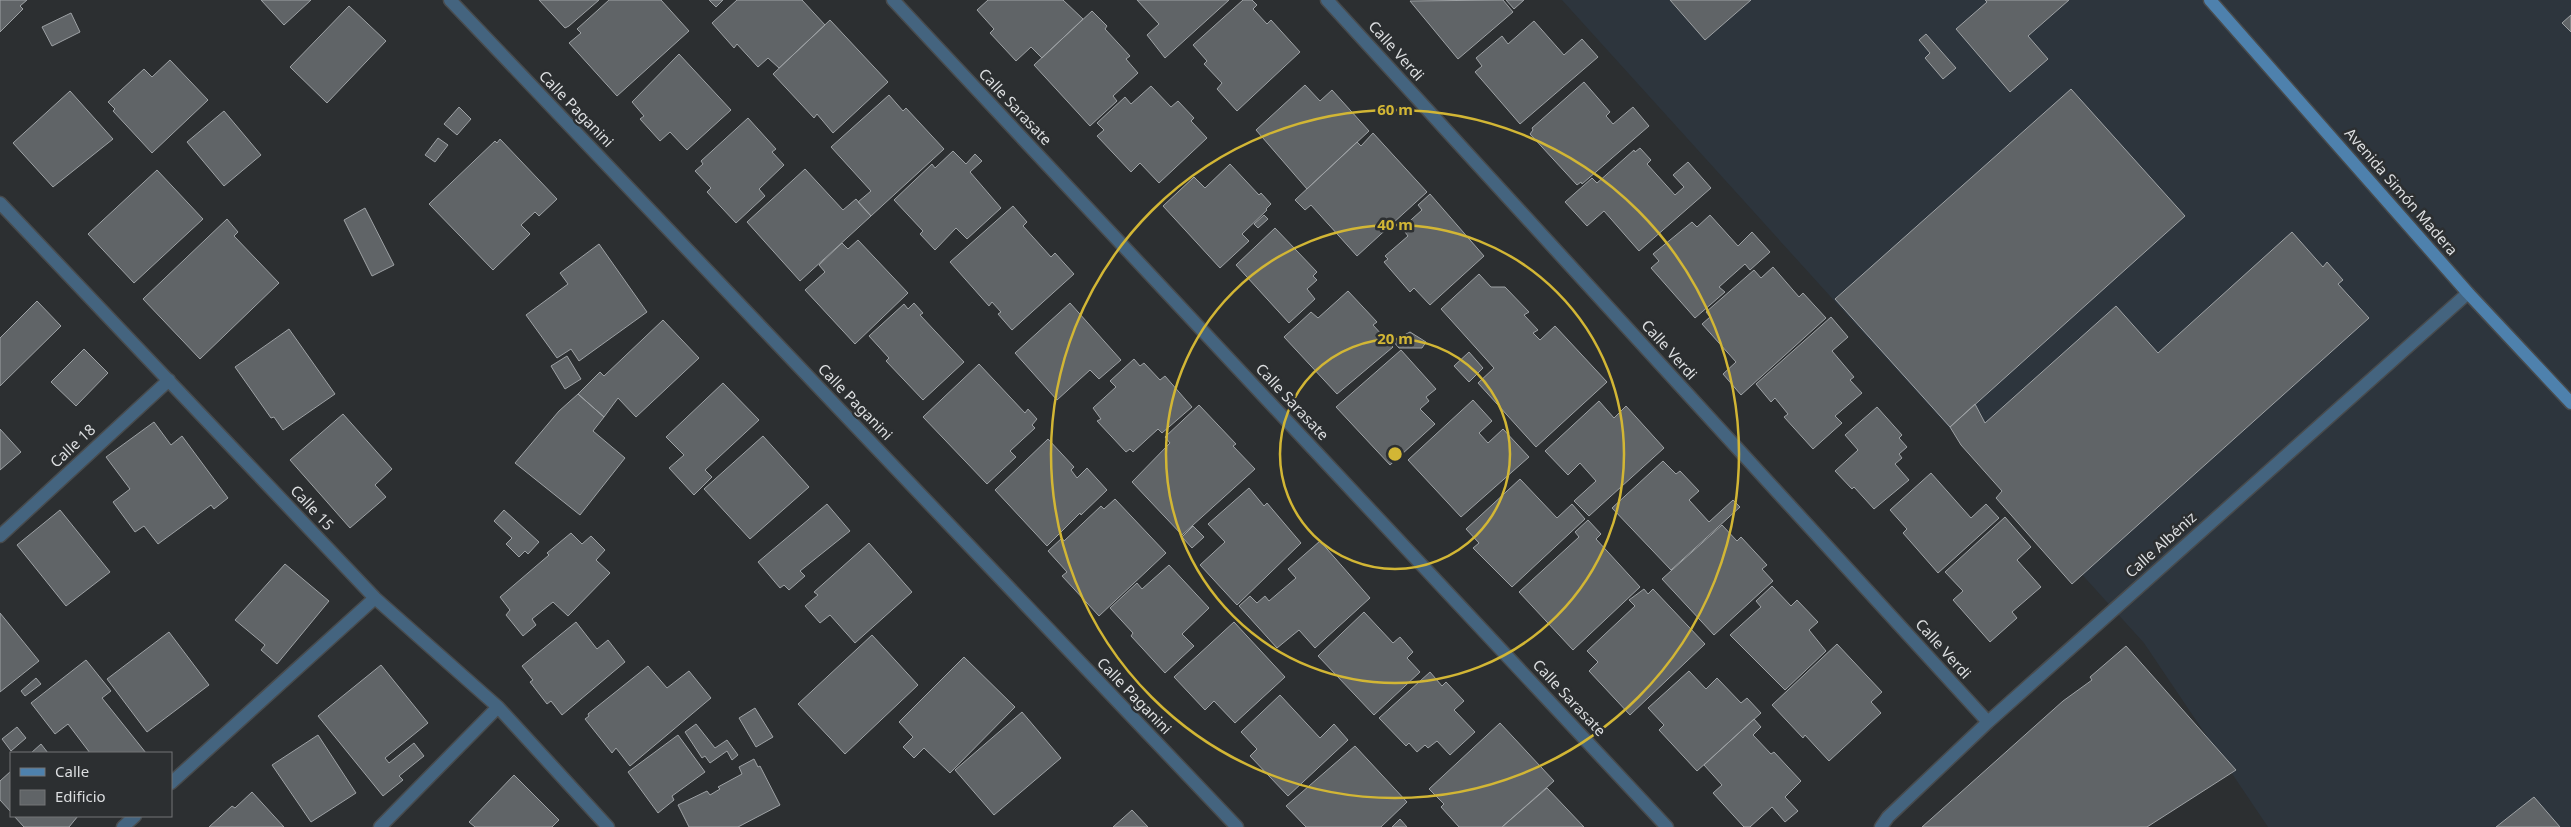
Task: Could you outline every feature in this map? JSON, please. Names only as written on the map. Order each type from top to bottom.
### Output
[{"type":"street","name":"Calle Paganini","points":[[450,0],[1237,827]]},
{"type":"street","name":"Calle Sarasate","points":[[893,0],[1667,827]]},
{"type":"street","name":"Calle Verdi","points":[[1327,0],[1988,722]]},
{"type":"street","name":"Avenida Simón Madera","points":[[2210,0],[2468,293],[2571,403]]},
{"type":"street","name":"Calle 15","points":[[0,203],[375,598],[498,707],[608,827]]},
{"type":"street","name":"Calle Albéniz","points":[[1881,827],[1888,817],[1988,722],[2468,293]]},
{"type":"street","name":"Calle 18","points":[[0,536],[169,380]]},
{"type":"street","points":[[172,782],[375,598]]},
{"type":"street","points":[[380,827],[498,707]]},
{"type":"street","points":[[123,827],[134,817]]},
{"type":"shaded area","points":[[1562,0],[2571,0],[2571,827],[2268,827],[2144,643]]},
{"type":"building","points":[[0,0],[27,0],[20,6],[23,9],[0,32]]},
{"type":"building","points":[[261,0],[311,0],[284,25]]},
{"type":"building","points":[[539,0],[599,0],[565,28]]},
{"type":"building","points":[[609,0],[661,0],[689,31],[617,96],[569,43],[581,33],[577,29]]},
{"type":"building","points":[[709,0],[723,0],[716,7]]},
{"type":"building","points":[[737,0],[802,0],[825,25],[779,68],[768,58],[758,67],[737,44],[734,48],[712,23]]},
{"type":"building","points":[[988,0],[1063,0],[1083,19],[1042,58],[1031,47],[1016,61],[990,33],[994,29],[977,10]]},
{"type":"building","points":[[1137,0],[1229,0],[1165,58],[1147,35],[1159,24]]},
{"type":"building","points":[[1243,0],[1252,0],[1257,5],[1253,9],[1267,24],[1271,20],[1300,52],[1237,111],[1217,89],[1222,83],[1204,64],[1207,61],[1193,45]]},
{"type":"building","points":[[1503,0],[1513,12],[1458,59],[1410,1]]},
{"type":"building","points":[[1506,0],[1524,0],[1514,9]]},
{"type":"building","points":[[1670,0],[1751,0],[1705,40]]},
{"type":"building","points":[[1985,0],[2069,0],[2028,36],[2048,59],[2010,92],[1956,29],[1987,2]]},
{"type":"building","points":[[349,6],[386,41],[327,103],[290,67]]},
{"type":"building","points":[[1092,11],[1107,26],[1105,29],[1130,56],[1126,59],[1138,73],[1113,96],[1117,101],[1090,126],[1034,65]]},
{"type":"building","points":[[71,13],[80,32],[52,46],[42,27]]},
{"type":"building","points":[[2571,15],[2571,32],[2562,23]]},
{"type":"building","points":[[830,20],[888,82],[833,133],[817,114],[814,118],[773,74]]},
{"type":"building","points":[[1534,21],[1564,55],[1582,39],[1598,57],[1520,124],[1475,72],[1482,66],[1476,58],[1502,36],[1508,44]]},
{"type":"building","points":[[1926,34],[1956,68],[1943,79],[1925,58],[1930,53],[1919,40]]},
{"type":"building","points":[[679,54],[731,110],[687,150],[670,132],[660,141],[640,119],[644,116],[632,102]]},
{"type":"building","points":[[170,60],[208,100],[152,153],[113,111],[115,109],[108,102],[144,69],[152,77]]},
{"type":"building","points":[[1584,82],[1610,112],[1606,116],[1613,124],[1633,107],[1649,126],[1582,184],[1581,182],[1577,185],[1530,134],[1533,130],[1532,128]]},
{"type":"building","points":[[1305,85],[1320,101],[1332,90],[1369,131],[1307,189],[1256,130]]},
{"type":"building","points":[[1151,86],[1171,107],[1178,101],[1194,118],[1191,121],[1207,138],[1159,183],[1140,163],[1131,172],[1097,136],[1104,130],[1097,123],[1125,97],[1131,104]]},
{"type":"building","points":[[2071,89],[2185,216],[1950,427],[1835,299]]},
{"type":"building","points":[[70,91],[113,139],[53,187],[13,143]]},
{"type":"building","points":[[889,95],[903,111],[906,108],[944,149],[871,216],[858,202],[871,191],[831,147]]},
{"type":"building","points":[[459,107],[471,119],[457,135],[444,124]]},
{"type":"building","points":[[224,111],[261,155],[224,186],[187,142]]},
{"type":"building","points":[[748,118],[776,149],[772,152],[784,165],[759,189],[765,196],[736,223],[707,192],[711,188],[695,171],[703,164],[701,161]]},
{"type":"building","points":[[1373,133],[1427,192],[1357,256],[1311,205],[1305,210],[1295,200],[1357,142],[1361,146]]},
{"type":"building","points":[[438,138],[448,145],[435,162],[425,155]]},
{"type":"building","points":[[500,139],[557,199],[539,216],[535,212],[521,225],[530,234],[493,270],[429,204],[495,141],[497,143]]},
{"type":"building","points":[[1640,148],[1651,160],[1647,164],[1675,195],[1684,187],[1673,175],[1688,162],[1711,188],[1639,251],[1604,211],[1587,226],[1565,202],[1592,178],[1597,183],[1634,150],[1635,152]]},
{"type":"building","points":[[953,151],[966,164],[975,154],[982,161],[970,172],[1001,208],[967,239],[956,228],[935,250],[920,234],[923,231],[894,200],[932,164],[935,168]]},
{"type":"building","points":[[1230,164],[1259,195],[1261,193],[1271,204],[1242,234],[1249,241],[1220,268],[1163,206],[1194,177],[1205,188]]},
{"type":"building","points":[[805,169],[843,210],[856,199],[871,216],[800,281],[747,222]]},
{"type":"building","points":[[157,170],[203,219],[134,283],[88,234]]},
{"type":"building","points":[[1430,194],[1484,256],[1430,305],[1414,288],[1410,292],[1384,262],[1388,259],[1385,256],[1408,236],[1402,228],[1422,210],[1418,205]]},
{"type":"building","points":[[1013,206],[1027,222],[1023,226],[1051,257],[1055,253],[1074,274],[1012,330],[998,314],[1001,312],[992,302],[989,306],[950,262]]},
{"type":"building","points":[[365,208],[394,265],[372,276],[344,220]]},
{"type":"building","points":[[1264,215],[1268,219],[1258,228],[1254,224]]},
{"type":"building","points":[[1710,215],[1738,246],[1752,232],[1770,252],[1750,270],[1745,264],[1719,287],[1725,292],[1695,318],[1651,268],[1659,261],[1653,254],[1692,222],[1697,227]]},
{"type":"building","points":[[227,219],[238,232],[234,236],[279,283],[200,359],[143,299]]},
{"type":"building","points":[[1275,228],[1317,272],[1313,276],[1317,280],[1307,289],[1315,299],[1289,323],[1236,265]]},
{"type":"building","points":[[2292,232],[2323,267],[2327,262],[2343,280],[2338,284],[2369,318],[2072,584],[1996,498],[2002,491],[1961,445],[1950,427],[1975,404],[1985,423],[2116,306],[2158,353]]},
{"type":"building","points":[[858,240],[908,293],[855,344],[805,290],[825,272],[819,265],[842,243],[848,249]]},
{"type":"building","points":[[599,244],[647,312],[579,361],[571,349],[557,358],[526,315],[568,284],[560,273]]},
{"type":"building","points":[[1773,267],[1799,297],[1803,293],[1826,318],[1741,395],[1723,374],[1736,362],[1702,324],[1710,317],[1706,312],[1754,270],[1761,278]]},
{"type":"building","points":[[1479,274],[1491,287],[1505,287],[1529,312],[1524,315],[1538,330],[1533,333],[1540,340],[1555,326],[1607,382],[1536,447],[1478,383],[1494,368],[1441,309]]},
{"type":"building","points":[[1348,291],[1377,322],[1373,325],[1393,347],[1337,394],[1284,337],[1311,312],[1318,318]]},
{"type":"building","points":[[37,301],[61,326],[0,386],[0,338]]},
{"type":"building","points":[[914,303],[923,313],[920,315],[964,362],[923,400],[886,361],[889,358],[869,336],[904,304],[908,309]]},
{"type":"building","points":[[1070,303],[1121,360],[1099,379],[1090,370],[1057,400],[1015,353]]},
{"type":"building","points":[[1831,317],[1848,337],[1832,351],[1854,377],[1850,380],[1862,393],[1835,416],[1842,423],[1813,449],[1784,417],[1788,414],[1775,398],[1771,402],[1756,384]]},
{"type":"building","points":[[663,320],[699,358],[636,417],[618,398],[604,417],[578,394],[600,372],[604,376]]},
{"type":"building","points":[[289,329],[335,394],[283,430],[274,417],[271,418],[235,367]]},
{"type":"building","points":[[1410,332],[1426,342],[1422,348],[1399,348],[1393,341]]},
{"type":"building","points":[[84,349],[108,373],[76,406],[51,382]]},
{"type":"building","points":[[1401,350],[1436,389],[1426,397],[1429,401],[1420,409],[1435,424],[1390,465],[1336,407]]},
{"type":"building","points":[[1469,352],[1483,368],[1469,382],[1454,366]]},
{"type":"building","points":[[567,356],[581,379],[565,389],[551,366]]},
{"type":"building","points":[[1134,359],[1140,366],[1144,363],[1160,380],[1165,376],[1192,407],[1162,433],[1158,429],[1133,452],[1130,449],[1126,452],[1097,421],[1101,419],[1093,408],[1116,387],[1110,381]]},
{"type":"building","points":[[979,364],[1025,413],[1028,409],[1037,419],[1032,425],[1035,428],[1010,451],[1016,457],[987,484],[923,417]]},
{"type":"building","points":[[723,383],[759,420],[705,470],[712,477],[694,495],[669,468],[684,455],[666,437]]},
{"type":"building","points":[[578,394],[604,417],[593,431],[625,458],[580,515],[515,463],[559,411]]},
{"type":"building","points":[[1473,400],[1492,421],[1479,433],[1488,443],[1503,429],[1529,457],[1461,517],[1408,460]]},
{"type":"building","points":[[1599,401],[1614,418],[1626,406],[1664,448],[1589,516],[1574,501],[1596,481],[1580,463],[1568,475],[1545,451]]},
{"type":"building","points":[[1199,405],[1236,444],[1233,446],[1255,469],[1182,535],[1132,482],[1170,443],[1165,437]]},
{"type":"building","points":[[1877,407],[1902,435],[1899,438],[1907,447],[1899,454],[1902,458],[1895,464],[1909,480],[1874,509],[1854,487],[1852,489],[1835,471],[1858,450],[1845,435]]},
{"type":"building","points":[[343,414],[392,469],[375,485],[386,497],[350,528],[290,460]]},
{"type":"building","points":[[154,422],[171,445],[182,436],[228,498],[214,509],[211,505],[158,544],[144,526],[135,532],[113,502],[130,489],[106,457]]},
{"type":"building","points":[[0,429],[21,452],[0,470]]},
{"type":"building","points":[[763,436],[809,487],[750,539],[704,489]]},
{"type":"building","points":[[1048,439],[1074,467],[1071,470],[1077,478],[1087,468],[1107,490],[1081,515],[1080,513],[1047,546],[995,490]]},
{"type":"building","points":[[1663,461],[1676,474],[1680,471],[1699,491],[1689,500],[1709,522],[1733,500],[1740,507],[1671,570],[1612,508]]},
{"type":"building","points":[[1931,473],[1971,518],[1986,504],[1999,518],[1938,573],[1903,533],[1907,529],[1890,510]]},
{"type":"building","points":[[1520,479],[1557,518],[1572,504],[1585,519],[1512,587],[1473,548],[1479,543],[1466,529]]},
{"type":"building","points":[[1249,488],[1264,506],[1267,503],[1301,543],[1237,605],[1200,565],[1225,542],[1208,524]]},
{"type":"building","points":[[1115,499],[1166,553],[1099,616],[1062,576],[1067,572],[1048,551],[1062,538],[1064,541],[1101,506],[1104,509]]},
{"type":"building","points":[[827,504],[850,531],[800,571],[805,576],[789,590],[784,585],[780,588],[758,562]]},
{"type":"building","points":[[60,510],[110,572],[66,606],[17,545]]},
{"type":"building","points":[[504,510],[539,542],[528,554],[525,551],[519,557],[506,544],[512,538],[494,521]]},
{"type":"building","points":[[2005,517],[2031,547],[2017,560],[2041,587],[2012,612],[2017,618],[1990,642],[1953,600],[1963,591],[1945,572]]},
{"type":"building","points":[[1588,520],[1601,534],[1596,539],[1640,587],[1573,650],[1519,592],[1579,537],[1575,532]]},
{"type":"building","points":[[1722,525],[1737,541],[1741,537],[1767,565],[1762,569],[1773,581],[1714,635],[1662,579]]},
{"type":"building","points":[[1193,526],[1204,537],[1192,548],[1182,537]]},
{"type":"building","points":[[571,533],[582,544],[591,536],[605,550],[596,560],[610,573],[568,616],[553,602],[532,619],[536,625],[523,636],[506,615],[510,610],[500,597],[549,555],[547,553]]},
{"type":"building","points":[[1320,541],[1370,598],[1315,648],[1299,630],[1277,648],[1239,606],[1250,596],[1257,603],[1265,596],[1269,601],[1296,578],[1288,569]]},
{"type":"building","points":[[869,543],[912,592],[855,643],[830,615],[820,623],[805,606],[818,595],[814,592]]},
{"type":"building","points":[[285,564],[329,601],[277,664],[261,650],[265,645],[235,620]]},
{"type":"building","points":[[1169,565],[1209,608],[1182,634],[1194,646],[1165,673],[1131,636],[1133,633],[1110,608],[1137,583],[1142,589]]},
{"type":"building","points":[[1772,586],[1791,606],[1797,600],[1818,622],[1809,630],[1826,651],[1785,690],[1730,635],[1761,607],[1756,601]]},
{"type":"building","points":[[1644,589],[1648,594],[1653,589],[1705,644],[1630,715],[1589,671],[1598,662],[1587,651],[1635,606],[1629,600]]},
{"type":"building","points":[[1364,612],[1393,643],[1400,637],[1413,652],[1407,658],[1420,672],[1374,715],[1318,656]]},
{"type":"building","points":[[0,613],[39,661],[0,692]]},
{"type":"building","points":[[576,622],[597,649],[608,640],[625,662],[562,715],[551,701],[547,704],[530,682],[533,680],[522,666]]},
{"type":"building","points":[[1234,622],[1285,677],[1235,723],[1214,701],[1205,710],[1174,677]]},
{"type":"building","points":[[169,632],[209,685],[147,732],[107,679]]},
{"type":"building","points":[[872,635],[918,685],[845,754],[798,704]]},
{"type":"building","points":[[1837,644],[1882,692],[1871,702],[1881,713],[1829,761],[1805,735],[1803,738],[1772,705]]},
{"type":"building","points":[[2126,646],[2236,770],[2147,827],[1922,827],[2063,701],[2092,680],[2090,677]]},
{"type":"building","points":[[964,657],[1015,707],[950,773],[924,748],[914,758],[903,747],[913,737],[899,722]]},
{"type":"building","points":[[86,660],[111,691],[102,698],[145,752],[89,752],[68,724],[55,734],[31,703]]},
{"type":"building","points":[[381,665],[428,723],[385,758],[389,763],[414,743],[424,756],[399,776],[403,780],[383,796],[318,716]]},
{"type":"building","points":[[648,666],[667,688],[689,671],[711,698],[630,766],[616,748],[612,753],[585,719],[589,716],[588,714]]},
{"type":"building","points":[[1689,671],[1706,689],[1717,678],[1741,703],[1747,698],[1761,713],[1697,771],[1659,730],[1664,725],[1648,708]]},
{"type":"building","points":[[1430,672],[1442,686],[1446,682],[1464,701],[1454,710],[1475,732],[1450,755],[1437,741],[1428,748],[1425,745],[1417,752],[1409,743],[1406,746],[1379,718]]},
{"type":"building","points":[[36,678],[41,684],[25,696],[21,691]]},
{"type":"building","points":[[1280,695],[1320,738],[1334,724],[1348,740],[1288,796],[1250,756],[1257,749],[1241,732]]},
{"type":"building","points":[[755,708],[773,737],[756,747],[739,718]]},
{"type":"building","points":[[1022,712],[1061,758],[994,815],[955,770]]},
{"type":"building","points":[[1754,719],[1761,727],[1753,735],[1771,754],[1774,752],[1801,781],[1785,797],[1798,811],[1785,822],[1772,807],[1750,827],[1744,827],[1713,793],[1722,785],[1704,765]]},
{"type":"building","points":[[1500,723],[1554,781],[1502,827],[1459,827],[1441,807],[1444,804],[1429,789]]},
{"type":"building","points":[[696,724],[715,748],[727,740],[738,755],[732,760],[727,751],[710,763],[705,756],[702,758],[685,732]]},
{"type":"building","points":[[17,727],[26,738],[11,751],[2,739]]},
{"type":"building","points":[[318,735],[356,793],[311,822],[272,765]]},
{"type":"building","points":[[678,735],[705,772],[672,796],[674,800],[658,813],[628,772]]},
{"type":"building","points":[[41,744],[47,752],[32,752]]},
{"type":"building","points":[[1355,746],[1407,802],[1381,827],[1306,827],[1286,806]]},
{"type":"building","points":[[754,759],[758,767],[760,766],[780,805],[738,827],[689,827],[678,805],[707,791],[710,795],[720,789],[718,787],[742,774],[739,767]]},
{"type":"building","points":[[10,772],[10,811],[0,800],[0,781]]},
{"type":"building","points":[[514,775],[559,820],[552,827],[475,827],[469,822]]},
{"type":"building","points":[[1547,788],[1584,827],[1502,827]]},
{"type":"building","points":[[252,792],[284,827],[209,827],[232,806],[235,808]]},
{"type":"building","points":[[2534,797],[2560,827],[2496,827]]},
{"type":"building","points":[[1132,810],[1148,827],[1113,827]]},
{"type":"building","points":[[15,817],[77,817],[69,827],[24,827]]},
{"type":"building","points":[[1400,819],[1407,827],[1392,827]]}]
